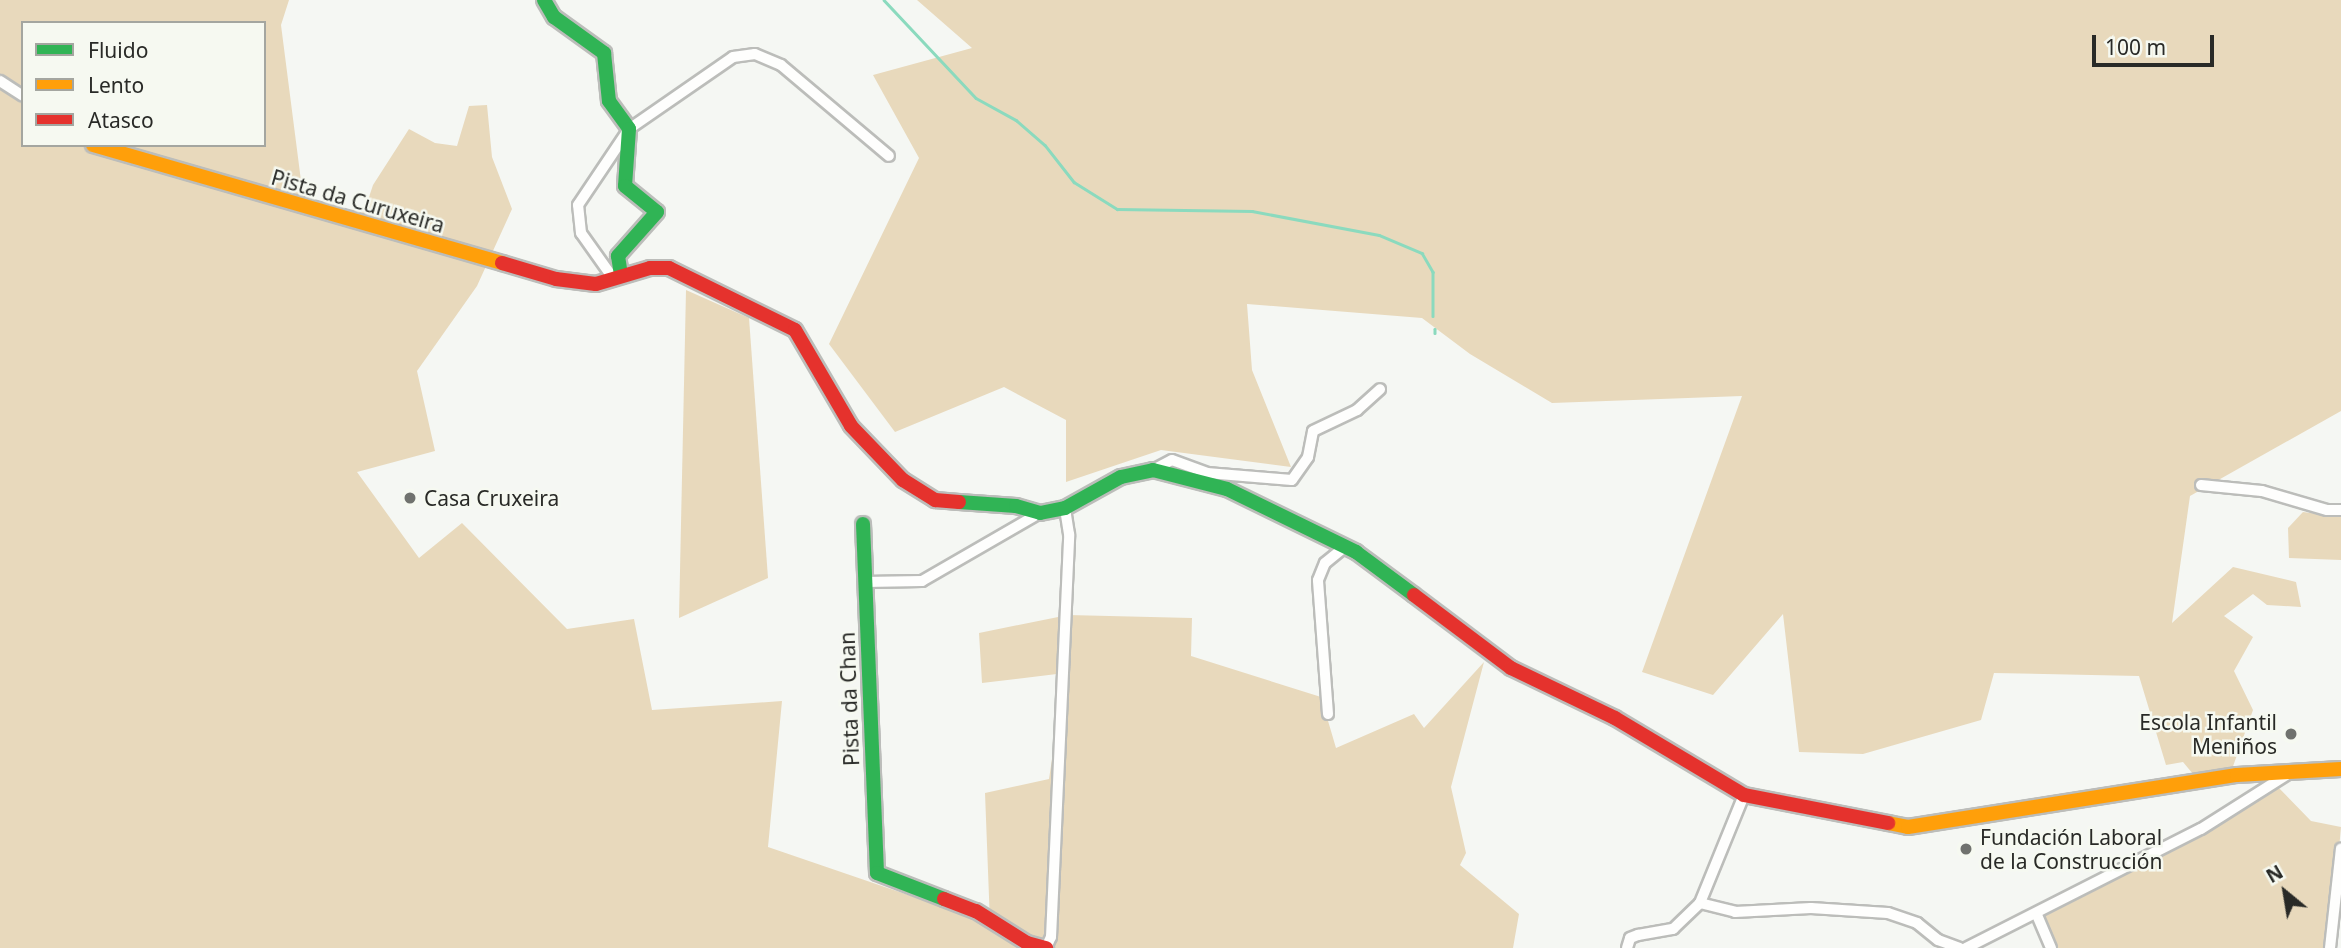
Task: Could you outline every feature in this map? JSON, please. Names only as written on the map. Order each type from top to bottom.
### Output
[{"type":"street","points":[[544,0],[554,17],[604,53],[609,101],[629,129],[625,186],[657,215],[618,256],[617,277]]},
{"type":"street","points":[[617,277],[582,233],[576,209],[629,129],[733,57],[748,53],[781,65],[890,156]]},
{"type":"street","points":[[0,81],[21,95]]},
{"type":"street","name":"Pista da Curuxeira","points":[[100,147],[556,279],[596,284],[617,277],[669,268],[795,330],[851,426],[877,457],[918,491],[935,500],[1016,506],[1040,513]]},
{"type":"street","points":[[865,582],[922,581],[1040,513],[1065,508],[1121,477],[1153,471],[1172,460],[1207,473],[1292,480],[1308,457],[1313,431],[1357,410],[1380,389]]},
{"type":"street","points":[[1153,471],[1227,489],[1345,547],[1511,668],[1615,718],[1744,794],[1908,827],[2295,770],[2341,769]]},
{"type":"street","points":[[2201,485],[2262,491],[2327,510],[2341,510]]},
{"type":"street","points":[[1046,948],[1051,937],[1068,548],[1065,508]]},
{"type":"street","name":"Pista da Chan","points":[[863,524],[877,873],[976,911],[1027,943],[1046,948]]},
{"type":"street","points":[[1328,714],[1320,651],[1318,580],[1325,563],[1345,547]]},
{"type":"street","points":[[1966,948],[2037,915],[2201,829],[2295,770]]},
{"type":"street","points":[[1627,948],[1630,938],[1673,929],[1700,903],[1744,794]]},
{"type":"street","points":[[2330,948],[2341,849]]},
{"type":"street","points":[[1700,903],[1735,912],[1811,908],[1888,913],[1917,923],[1938,940],[1960,948]]},
{"type":"street","points":[[2037,915],[2051,948]]},
{"type":"shaded area","points":[[0,0],[289,0],[281,25],[305,212],[365,209],[373,185],[409,129],[435,143],[457,146],[469,106],[487,105],[492,157],[512,209],[477,286],[417,371],[435,451],[357,472],[419,558],[462,523],[567,629],[634,619],[652,710],[782,701],[768,847],[990,923],[985,793],[1049,779],[1065,673],[982,683],[979,633],[1068,615],[1192,618],[1191,656],[1321,697],[1336,748],[1414,714],[1424,728],[1484,662],[1451,787],[1466,853],[1460,865],[1519,914],[1513,948],[0,948]]},
{"type":"shaded area","points":[[917,0],[2341,0],[2341,411],[2190,496],[2172,623],[2233,567],[2296,582],[2301,607],[2267,605],[2253,594],[2224,616],[2253,637],[2234,671],[2253,710],[2231,772],[2193,774],[2183,762],[2166,765],[2139,676],[1994,673],[1981,720],[1863,754],[1799,752],[1783,614],[1713,695],[1642,672],[1742,396],[1552,403],[1470,354],[1422,318],[1247,304],[1252,370],[1291,467],[1161,450],[1066,482],[1066,420],[1004,387],[895,432],[829,344],[919,158],[873,75],[972,48]]},
{"type":"shaded area","points":[[686,290],[749,318],[768,578],[679,618]]},
{"type":"shaded area","points":[[2303,512],[2341,517],[2341,560],[2289,558],[2288,528]]},
{"type":"shaded area","points":[[2275,784],[2311,821],[2341,827],[2330,948],[2051,948],[2037,915]]},
{"type":"waterway","points":[[884,0],[976,98],[1016,120],[1045,145],[1074,182],[1117,209],[1252,211],[1379,235],[1422,253],[1433,272],[1433,316]]},
{"type":"traffic: fast","points":[[544,0],[554,17],[604,53],[609,101],[629,129],[625,186],[657,212],[618,256],[621,276]]},
{"type":"traffic: fast","points":[[959,502],[1016,506],[1040,513],[1065,508],[1121,477],[1153,470],[1227,489],[1356,552],[1414,595]]},
{"type":"traffic: fast","points":[[863,524],[877,873],[944,899]]},
{"type":"traffic: slow","points":[[100,147],[502,263]]},
{"type":"traffic: slow","points":[[1888,823],[1908,827],[2237,775],[2341,769]]},
{"type":"traffic: jam","points":[[502,263],[556,279],[596,284],[650,268],[669,268],[795,330],[851,426],[903,480],[935,500],[959,502]]},
{"type":"traffic: jam","points":[[1414,595],[1511,668],[1615,718],[1744,795],[1888,823]]},
{"type":"traffic: jam","points":[[944,899],[976,911],[1027,943],[1046,948]]},
{"type":"place","name":"Casa Cruxeira","points":[[410,498]]},
{"type":"place","name":"Escola Infantil Meniños","points":[[2291,734]]},
{"type":"place","name":"Fundación Laboral de la Construcción","points":[[1966,849]]}]
